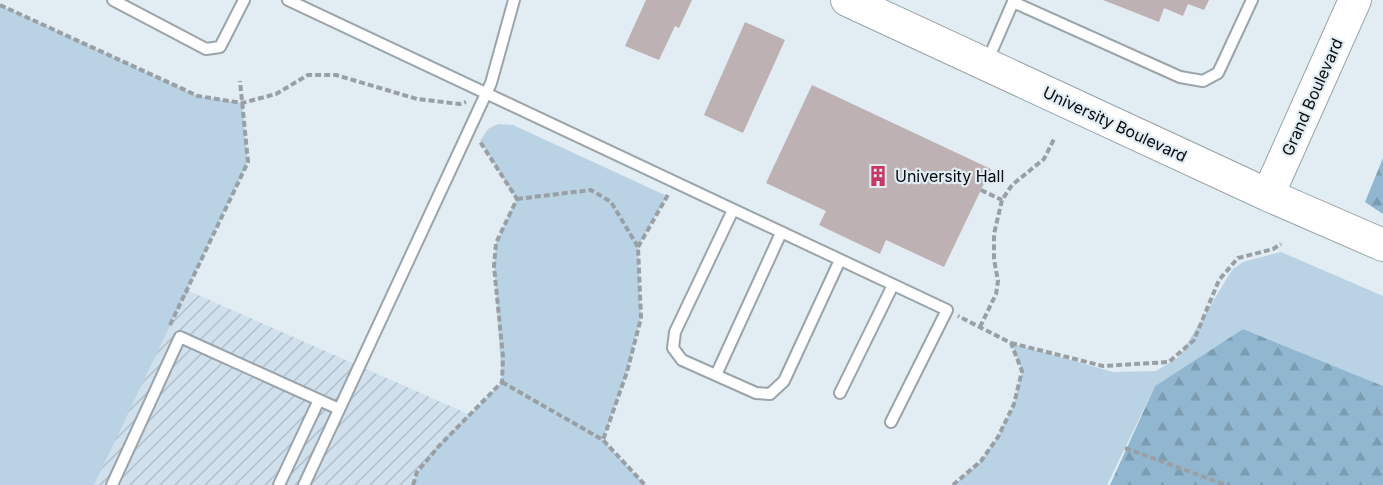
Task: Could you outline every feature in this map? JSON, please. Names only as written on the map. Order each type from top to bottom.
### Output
[{"type":"street","name":"University Boulevard","points":[[847,0],[1268,195],[1383,245]]},
{"type":"street","name":"Grand Boulevard","points":[[1268,195],[1355,0]]},
{"type":"lane","points":[[113,0],[206,49],[220,47],[243,0]]},
{"type":"lane","points":[[288,0],[947,310],[891,422]]},
{"type":"lane","points":[[304,485],[491,83],[514,0]]},
{"type":"lane","points":[[986,64],[1013,1],[1180,77],[1203,81],[1218,73],[1252,0]]},
{"type":"lane","points":[[733,210],[675,332],[673,348],[682,360],[756,393],[770,394],[784,381],[840,260]]},
{"type":"lane","points":[[716,375],[781,232]]},
{"type":"lane","points":[[840,393],[893,285]]},
{"type":"lane","points":[[112,485],[180,337],[339,409]]},
{"type":"lane","points":[[279,485],[319,400]]},
{"type":"path","points":[[0,5],[198,96],[242,103],[276,94],[308,75],[336,75],[417,99],[460,104],[486,93]]},
{"type":"path","points":[[166,334],[248,162],[240,81]]},
{"type":"path","points":[[471,126],[517,198]]},
{"type":"path","points":[[980,327],[996,294],[998,281],[994,259],[994,234],[1002,201],[1012,185],[1044,159],[1055,137]]},
{"type":"path","points":[[638,247],[675,182]]},
{"type":"path","points":[[517,198],[591,190],[611,202],[638,247],[641,318],[627,372],[603,440]]},
{"type":"path","points":[[981,190],[1002,201]]},
{"type":"path","points":[[413,485],[417,472],[439,446],[502,382],[503,357],[494,266],[496,243],[517,198]]},
{"type":"path","points":[[947,310],[1011,343],[1102,366],[1169,362],[1194,340],[1219,280],[1238,258],[1273,249],[1281,244]]},
{"type":"path","points":[[953,485],[981,461],[998,437],[1014,404],[1022,371],[1011,343]]},
{"type":"path","points":[[502,382],[603,440],[645,485]]},
{"type":"path","points":[[1125,448],[1227,485]]},
{"type":"shaded area","points":[[0,5],[198,96],[242,103],[248,162],[94,485],[0,485]]},
{"type":"shaded area","points":[[498,124],[513,125],[667,196],[638,247],[641,318],[627,372],[603,440],[645,485],[413,485],[417,472],[439,446],[502,382],[494,266],[496,243],[516,199],[480,141],[488,129]]},
{"type":"shaded area","points":[[1281,252],[1383,296],[1383,386],[1243,329],[1155,386],[1107,485],[954,485],[981,461],[998,437],[1014,404],[1022,371],[1011,343],[1113,372],[1156,371],[1179,357],[1232,270],[1243,262]]},
{"type":"shaded area","points":[[166,281],[630,485],[0,485]]},
{"type":"green space","points":[[1383,158],[1383,214],[1365,202]]},
{"type":"green space","points":[[1243,329],[1383,386],[1383,485],[1110,485],[1155,386]]},
{"type":"building","points":[[646,0],[692,0],[679,28],[675,26],[659,60],[625,46]]},
{"type":"building","points":[[1103,0],[1209,0],[1204,10],[1188,4],[1183,16],[1164,8],[1159,22]]},
{"type":"building","points":[[745,22],[785,40],[743,133],[704,115]]},
{"type":"building","name":"University Hall","points":[[812,85],[991,169],[944,267],[886,240],[880,254],[819,225],[826,211],[766,183]]},
{"type":"place","name":"University Hall","points":[[878,176]]}]
